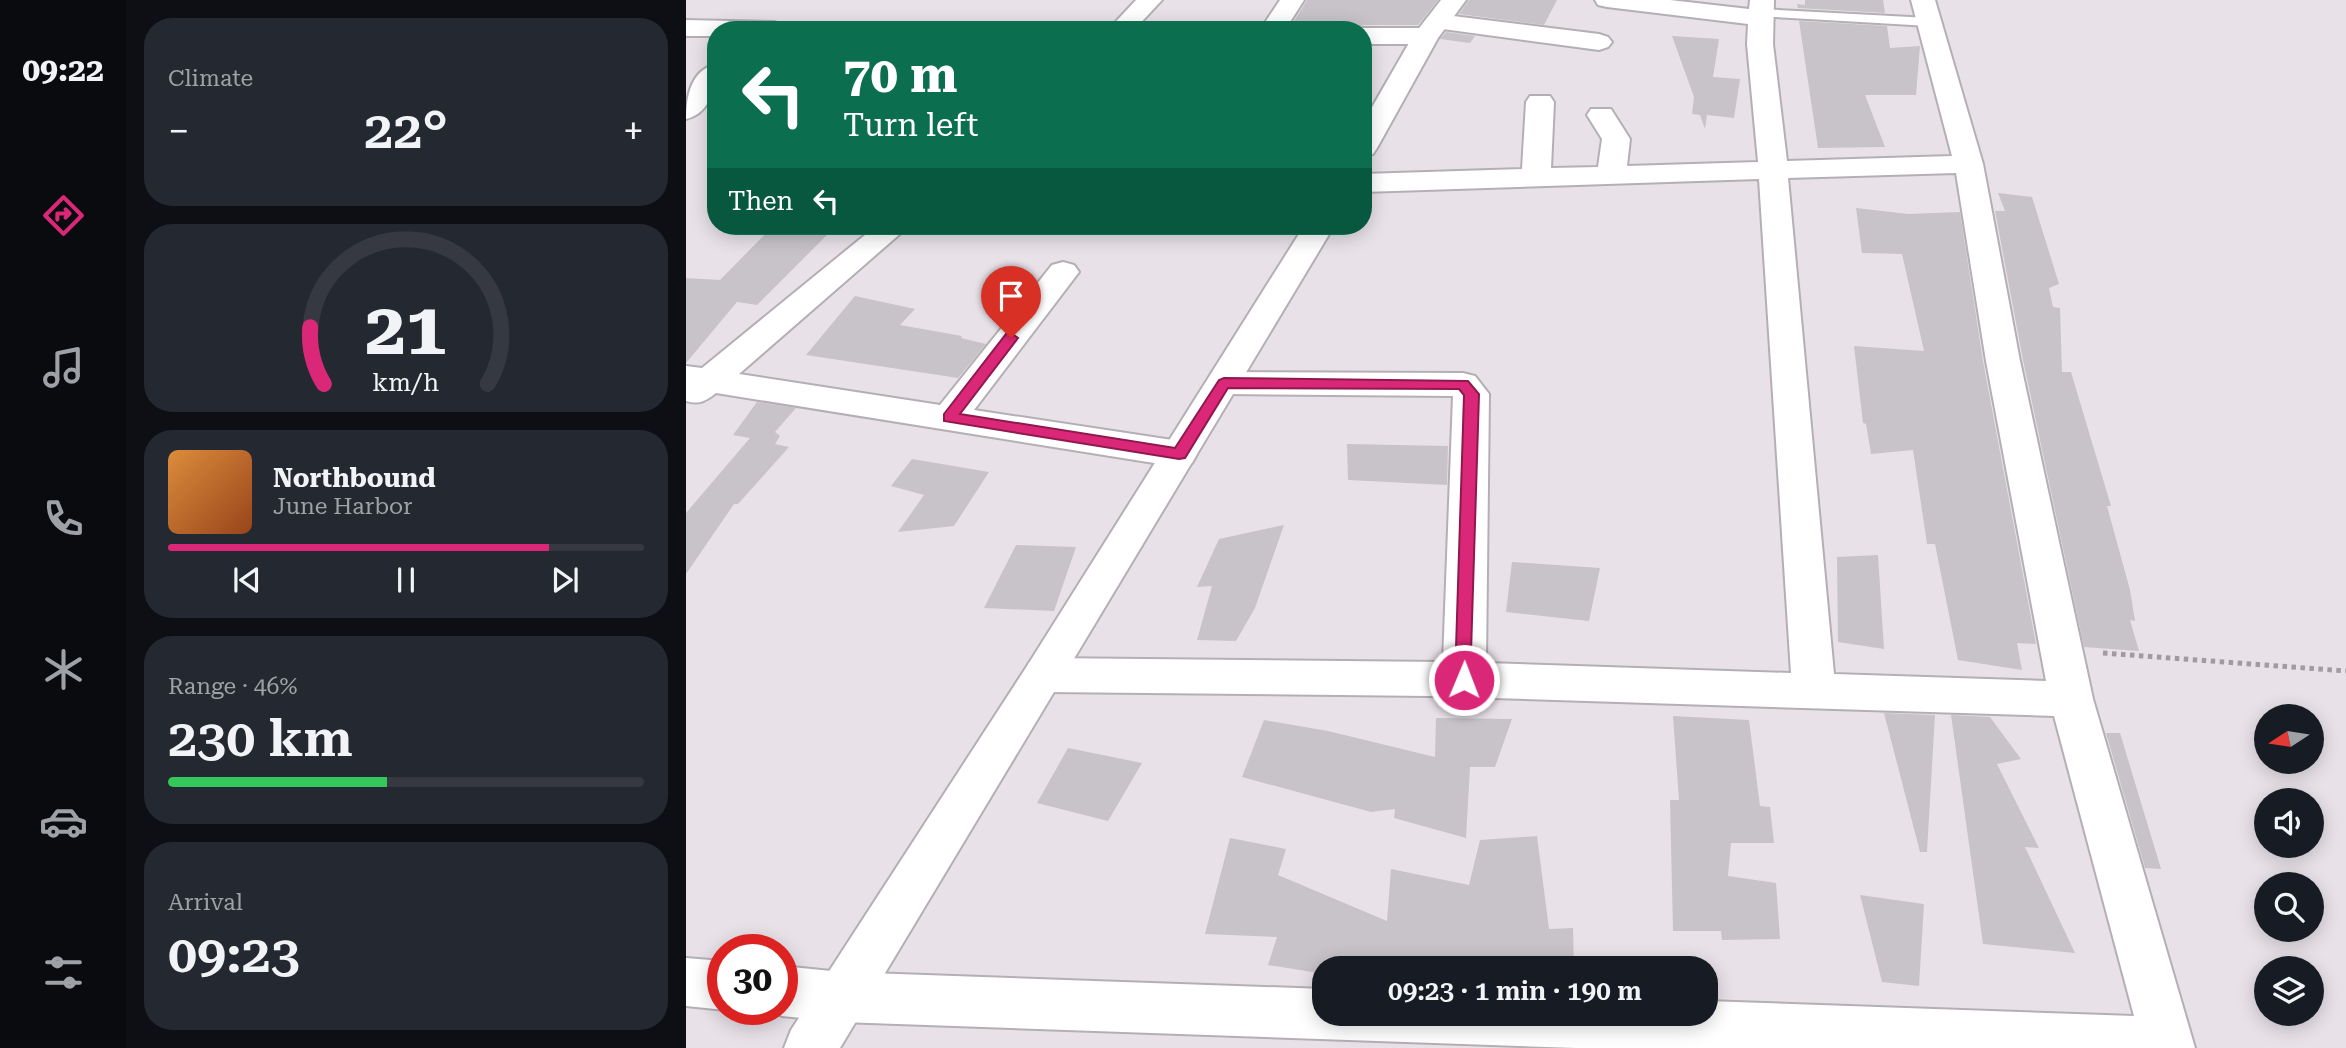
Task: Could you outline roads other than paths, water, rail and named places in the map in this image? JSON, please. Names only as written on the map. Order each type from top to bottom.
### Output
[{"type":"street","points":[[687,28],[712,0]]},
{"type":"street","points":[[1129,21],[1150,0]]},
{"type":"street","points":[[1278,21],[1292,0]]},
{"type":"street","points":[[1372,132],[1431,29],[1454,0]]},
{"type":"street","points":[[1607,0],[1761,10],[1763,85],[1773,169],[1814,690]]},
{"type":"street","points":[[798,993],[841,997],[1807,1039],[2169,1045],[2071,699],[2064,650],[2003,362],[1969,164],[1926,11]]},
{"type":"street","points":[[687,28],[707,29]]},
{"type":"street","points":[[1372,35],[1431,29],[1599,42]]},
{"type":"street","points":[[686,111],[707,84]]},
{"type":"street","points":[[1536,178],[1539,102]]},
{"type":"street","points":[[1601,115],[1616,139],[1611,175]]},
{"type":"street","points":[[1372,183],[1969,164]]},
{"type":"street","points":[[693,385],[883,235]]},
{"type":"street","points":[[810,1048],[1044,675],[1314,235]]},
{"type":"street","points":[[949,418],[1063,272]]},
{"type":"street","points":[[1224,383],[1463,384],[1471,394],[1464,680]]},
{"type":"street","points":[[693,385],[949,418],[1179,454]]},
{"type":"street","points":[[1044,675],[1464,680],[2071,699]]},
{"type":"street","points":[[686,982],[707,984]]},
{"type":"lane","points":[[1761,10],[1926,11]]}]
